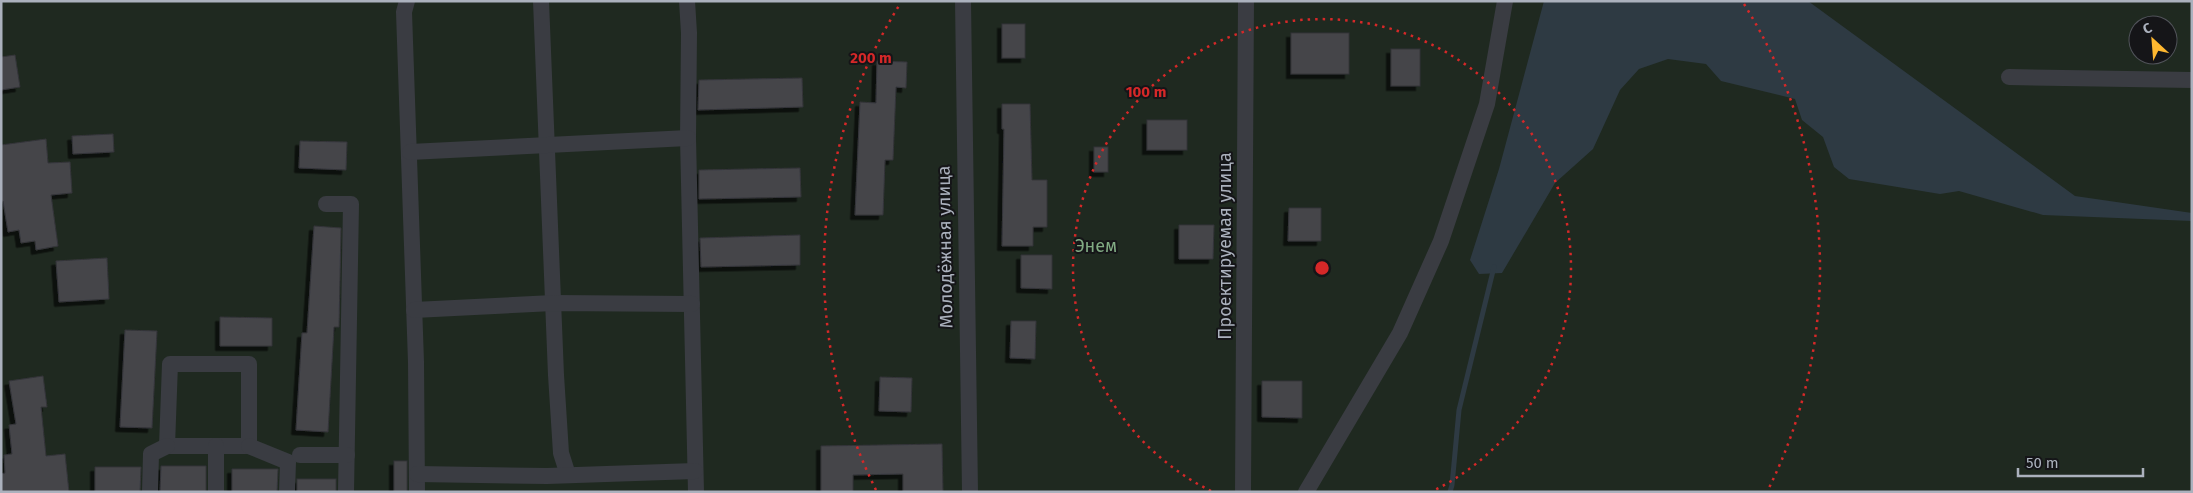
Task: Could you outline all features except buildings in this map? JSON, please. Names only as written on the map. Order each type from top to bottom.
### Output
[{"type":"street","points":[[407,1],[404,12],[410,152],[418,492]]},
{"type":"street","points":[[541,1],[553,303],[562,453],[568,475]]},
{"type":"street","points":[[687,1],[689,33],[688,138],[696,492]]},
{"type":"street","name":"Молодёжная улица","points":[[963,1],[970,492]]},
{"type":"street","name":"Проектируемая улица","points":[[1243,492],[1246,1]]},
{"type":"street","points":[[1306,492],[1400,333],[1441,241],[1487,104],[1506,1]]},
{"type":"street","points":[[2009,77],[2192,80]]},
{"type":"street","points":[[410,152],[547,147],[688,138]]},
{"type":"street","points":[[326,204],[351,204],[346,492]]},
{"type":"street","points":[[414,310],[553,303],[692,304]]},
{"type":"street","points":[[166,446],[170,364],[249,364],[249,446]]},
{"type":"street","points":[[150,492],[151,454],[166,446],[249,446],[288,462],[287,492]]},
{"type":"street","points":[[216,446],[216,492]]},
{"type":"street","points":[[300,455],[347,456]]},
{"type":"street","points":[[417,474],[568,475],[695,471]]},
{"type":"green space","name":"Энем","points":[[1,1],[2192,1],[2192,492],[1,492]]},
{"type":"shaded area","points":[[1544,1],[1808,1],[2075,196],[2192,213],[2192,221],[2043,215],[1959,191],[1940,194],[1849,179],[1834,167],[1823,137],[1802,120],[1795,99],[1721,81],[1706,64],[1668,59],[1639,69],[1620,90],[1593,149],[1555,183],[1502,273],[1479,274],[1470,260],[1499,169]]},
{"type":"waterway","points":[[1450,492],[1459,410],[1494,267]]}]
